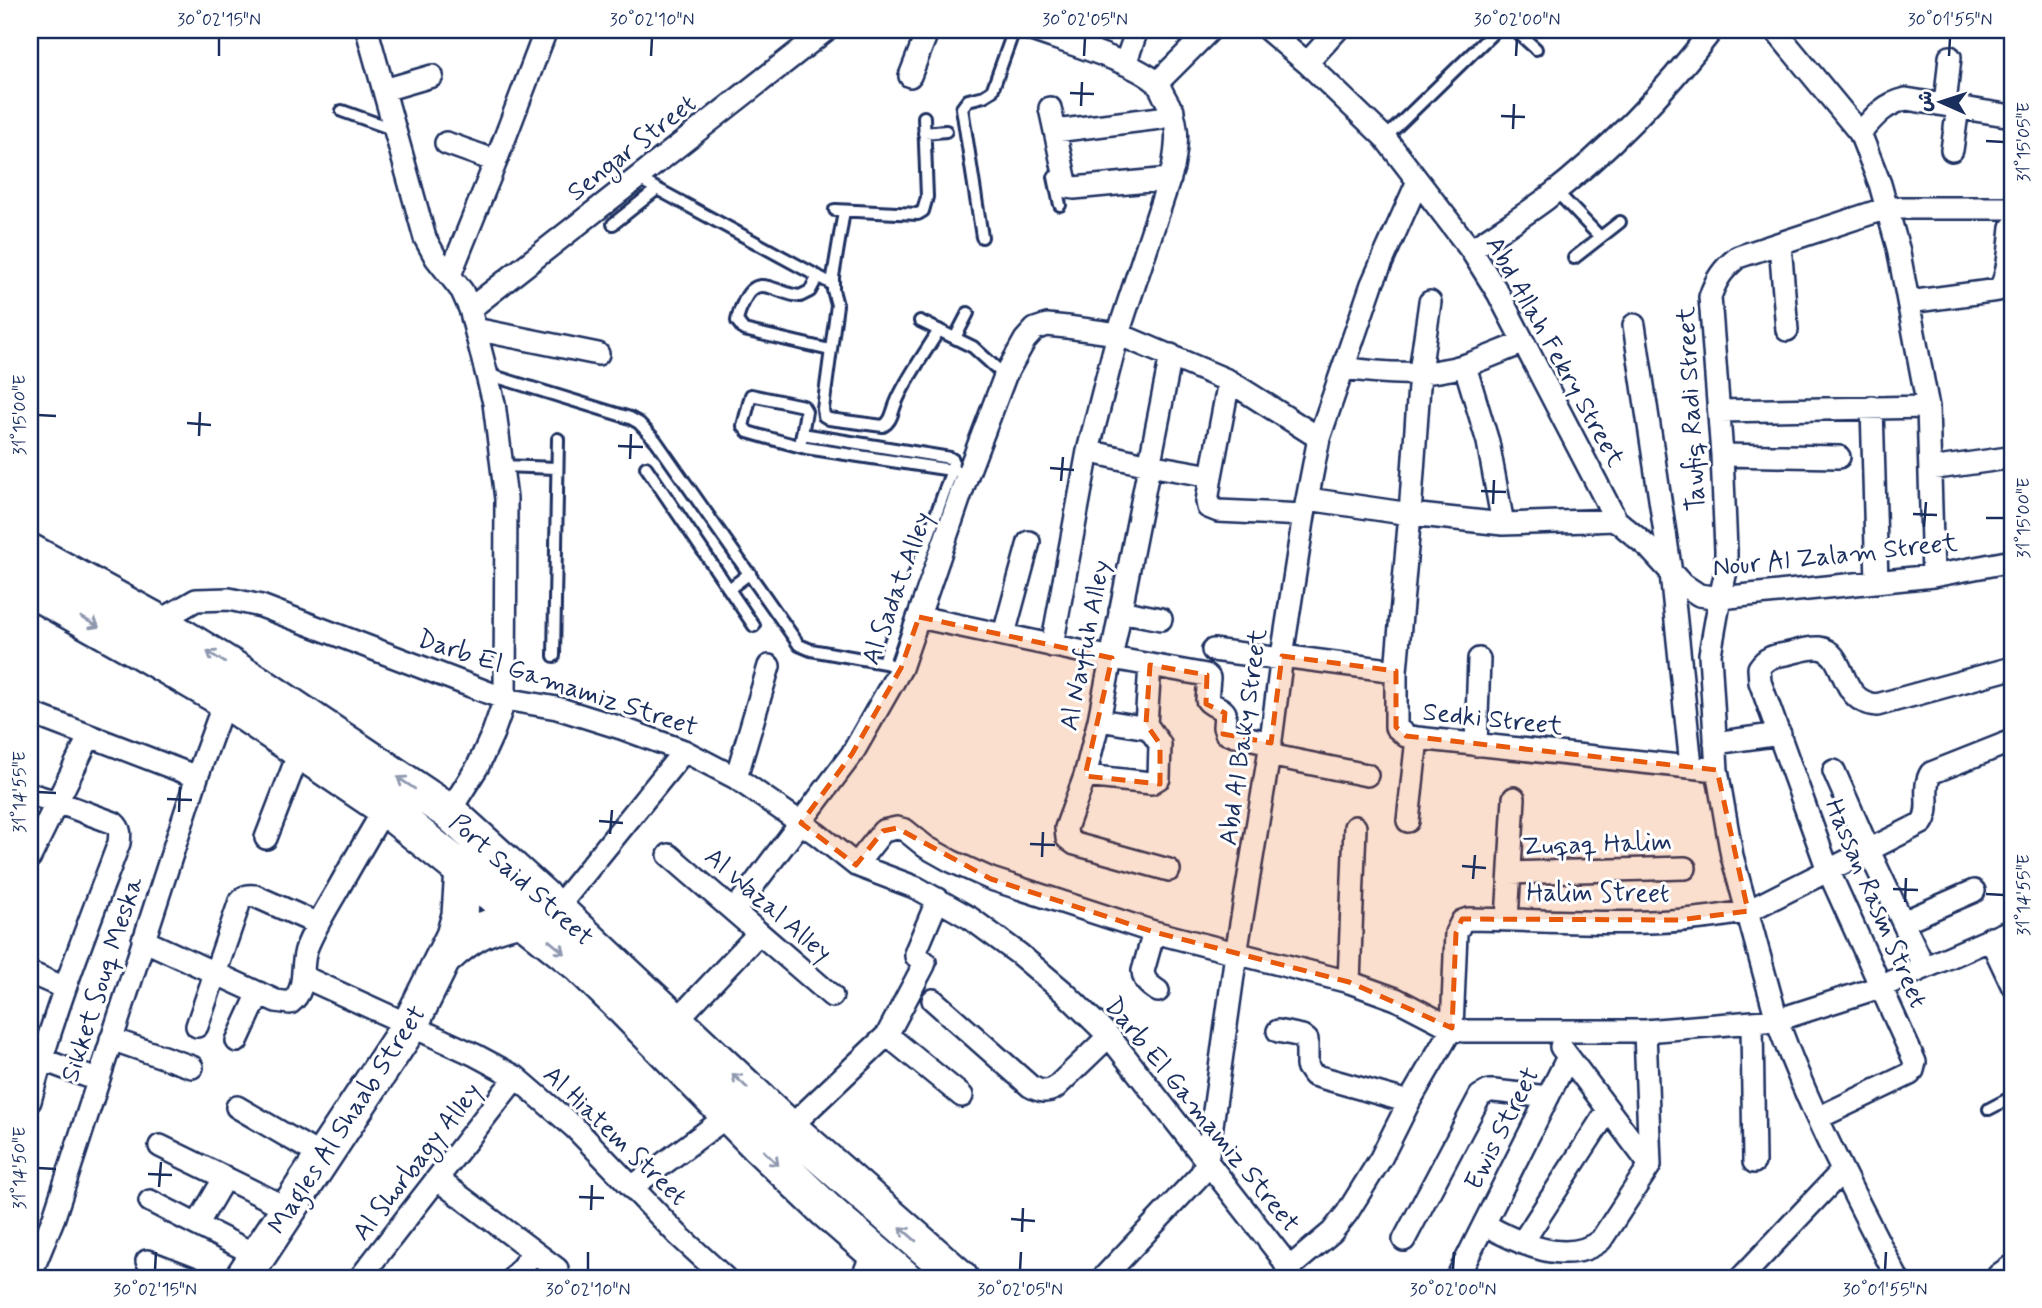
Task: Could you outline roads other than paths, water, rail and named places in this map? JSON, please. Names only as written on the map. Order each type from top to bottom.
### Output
[{"type":"main road","name":"Port Said Street","points":[[30,552],[158,622],[260,685],[449,812],[789,1128],[960,1278]]},
{"type":"main road","name":"Port Said Street","points":[[30,589],[225,700],[385,808],[579,964],[825,1210],[868,1266],[904,1278]]},
{"type":"main road","name":"Magles Al Shaab Street","points":[[251,1267],[410,1025],[454,936],[460,915],[463,870]]},
{"type":"main road","name":"Magles Al Shaab Street","points":[[445,957],[461,942],[480,930],[500,922],[556,909]]},
{"type":"street","points":[[450,275],[546,30]]},
{"type":"street","name":"Sengar Street","points":[[473,319],[637,178],[826,30]]},
{"type":"street","points":[[910,76],[928,30]]},
{"type":"street","points":[[1032,30],[1125,64],[1157,83],[1174,111],[1177,128],[1177,148],[1170,179],[1118,334],[1088,451],[1052,646]]},
{"type":"street","points":[[1125,64],[1137,30]]},
{"type":"street","points":[[1157,83],[1210,30]]},
{"type":"street","name":"Abd Allah Fekry Street","points":[[1268,30],[1307,63],[1385,138],[1471,250],[1498,293],[1616,520]]},
{"type":"street","points":[[1307,63],[1337,30]]},
{"type":"street","points":[[1471,250],[1556,191],[1615,141],[1677,75],[1712,30]]},
{"type":"street","points":[[1775,30],[1860,133],[1887,208],[1898,248],[1928,407],[1933,576]]},
{"type":"street","points":[[363,31],[384,90],[425,238],[436,258],[462,291],[473,319],[494,402],[506,499],[505,699],[478,766],[449,812]]},
{"type":"street","points":[[1950,57],[1952,150]]},
{"type":"street","points":[[384,90],[432,76]]},
{"type":"street","points":[[1860,133],[1876,114],[1894,102],[1906,99],[2012,116]]},
{"type":"street","points":[[1050,107],[1050,132],[1061,194],[1074,188],[1170,179]]},
{"type":"street","points":[[1050,132],[1160,118],[1174,111]]},
{"type":"street","points":[[446,143],[496,161]]},
{"type":"street","name":"Abd Al Baky Street","points":[[1103,1278],[1201,1174],[1207,1161],[1236,954],[1270,749],[1281,658],[1319,438],[1373,284],[1418,181]]},
{"type":"street","name":"Tawfiq Radi Street","points":[[1898,1278],[1842,1171],[1796,1069],[1777,1020],[1732,856],[1717,770],[1710,653],[1726,571],[1722,456],[1710,297],[1715,281],[1725,267],[1738,257],[1887,208],[2012,208]]},
{"type":"street","points":[[1909,302],[1998,290],[2004,279],[2012,227]]},
{"type":"street","points":[[1780,244],[1787,330]]},
{"type":"street","name":"Sedki Street","points":[[1430,302],[1420,372],[1396,671],[1396,726],[1406,736],[1417,738],[1717,770]]},
{"type":"street","points":[[473,319],[598,354]]},
{"type":"street","points":[[1634,325],[1671,573],[1691,766]]},
{"type":"street","name":"Al Sadat Alley","points":[[734,911],[852,754],[892,665],[919,617],[960,471],[1010,367],[1025,340],[1035,330],[1047,326],[1118,334],[1229,381],[1319,438]]},
{"type":"street","points":[[1345,368],[1420,372],[1465,366],[1523,343]]},
{"type":"street","name":"Al Nayfuh Alley","points":[[1169,870],[1070,842],[1066,828],[1085,775],[1099,720],[1171,355]]},
{"type":"street","points":[[1465,366],[1489,442],[1503,524]]},
{"type":"street","points":[[1229,381],[1207,502],[1212,510],[1306,507],[1503,524],[1616,520]]},
{"type":"street","points":[[1719,411],[1928,407]]},
{"type":"street","points":[[1872,408],[1877,582]]},
{"type":"street","points":[[1088,451],[1211,476]]},
{"type":"street","points":[[1722,456],[1839,457]]},
{"type":"street","points":[[1930,469],[2008,458]]},
{"type":"street","name":"Nour Al Zalam Street","points":[[1616,520],[1648,547],[1681,583],[1699,595],[1720,598],[1933,576],[2012,561]]},
{"type":"street","points":[[1004,634],[1029,542]]},
{"type":"street","name":"Darb El Gamamiz Street","points":[[158,622],[196,600],[229,599],[261,606],[505,699],[557,708],[621,728],[684,751],[736,778],[856,864],[917,888],[970,918],[1019,954],[1065,993],[1110,1036],[1280,1255],[1289,1274]]},
{"type":"street","points":[[1120,611],[1161,619]]},
{"type":"street","points":[[919,617],[1052,646],[1207,675],[1207,700],[1225,713],[1226,733],[1270,749],[1367,775]]},
{"type":"street","name":"Hassan Rasm Street","points":[[1818,1118],[1910,1074],[1915,1062],[1828,870],[1758,676],[1759,668],[1768,657],[1810,649],[1825,650],[1836,660],[1854,695],[1869,705],[1877,705],[2012,668]]},
{"type":"street","points":[[1213,650],[1396,671]]},
{"type":"street","points":[[1476,745],[1479,659]]},
{"type":"street","points":[[1085,775],[1151,783],[1160,775],[1160,744],[1148,728],[1146,719],[1150,665]]},
{"type":"street","points":[[736,778],[769,666]]},
{"type":"street","name":"Sikket Souq Meska","points":[[30,1276],[54,1217],[143,940],[225,700]]},
{"type":"street","points":[[30,713],[197,778]]},
{"type":"street","points":[[1099,720],[1148,728]]},
{"type":"street","points":[[1715,743],[1780,734]]},
{"type":"street","points":[[30,857],[89,737]]},
{"type":"street","points":[[1408,821],[1417,738]]},
{"type":"street","name":"Halim Street","points":[[1452,1028],[1456,933],[1462,921],[1679,920],[1748,911],[1922,823],[1926,817],[1927,779],[1931,773],[2012,741]]},
{"type":"street","points":[[266,838],[300,750]]},
{"type":"street","points":[[556,909],[684,751]]},
{"type":"street","points":[[1834,771],[1924,967]]},
{"type":"street","points":[[30,794],[114,823],[120,833],[119,843],[65,988],[35,1057],[30,1101]]},
{"type":"street","points":[[1507,920],[1514,798]]},
{"type":"street","points":[[143,940],[276,1001],[290,1003],[299,992],[304,977],[303,958],[318,924],[385,808]]},
{"type":"street","points":[[1349,982],[1355,827]]},
{"type":"street","points":[[856,864],[883,831],[897,828],[905,830],[951,862],[991,879],[1153,932],[1349,982],[1396,999],[1452,1028],[1464,1031],[1644,1031],[1777,1020],[1880,987],[2012,930]]},
{"type":"street","name":"Al Wazal Alley","points":[[669,855],[832,996]]},
{"type":"street","name":"Zuqaq Halim","points":[[1510,873],[1685,868]]},
{"type":"street","points":[[1903,922],[1974,891]]},
{"type":"street","points":[[197,1026],[240,901],[244,897],[254,897],[318,924]]},
{"type":"street","points":[[789,1128],[887,1035],[924,965],[925,962],[916,956],[916,951],[938,899]]},
{"type":"street","points":[[1153,932],[1143,977],[1146,983],[1158,991]]},
{"type":"street","points":[[676,1021],[759,933]]},
{"type":"street","points":[[1990,938],[2012,985]]},
{"type":"street","points":[[30,973],[65,988]]},
{"type":"street","name":"Al Hiatem Street","points":[[304,977],[475,1055],[516,1077],[575,1128],[678,1235],[724,1278]]},
{"type":"street","points":[[237,1041],[259,993]]},
{"type":"street","points":[[933,1000],[1039,1091],[1050,1091],[1110,1036]]},
{"type":"street","points":[[1752,1024],[1754,1162]]},
{"type":"street","points":[[1289,1274],[1348,1213],[1452,1028]]},
{"type":"street","points":[[1278,1031],[1302,1036],[1307,1040],[1307,1066],[1313,1075],[1409,1102]]},
{"type":"street","points":[[1484,1224],[1522,1243],[1544,1249],[1580,1252],[1592,1248],[1601,1240],[1650,1165],[1644,1031]]},
{"type":"street","points":[[1549,1032],[1650,1165]]},
{"type":"street","points":[[887,1035],[962,1096]]},
{"type":"street","points":[[111,1039],[192,1067]]},
{"type":"street","points":[[35,1057],[97,1080]]},
{"type":"street","name":"Ewis Street","points":[[1457,1278],[1568,1057]]},
{"type":"street","name":"Al Shorbagy Alley","points":[[360,1278],[516,1077]]},
{"type":"street","points":[[1404,1241],[1480,1096],[1494,1091],[1548,1097]]},
{"type":"street","points":[[237,1107],[323,1157]]},
{"type":"street","points":[[1522,1243],[1608,1110]]},
{"type":"street","points":[[632,1187],[729,1115]]},
{"type":"street","points":[[160,1146],[289,1209]]},
{"type":"street","points":[[1741,1278],[1842,1171]]},
{"type":"street","points":[[197,1225],[225,1177]]},
{"type":"street","points":[[437,1179],[557,1269]]},
{"type":"street","points":[[150,1200],[197,1225],[251,1267]]},
{"type":"street","points":[[513,1278],[534,1252]]},
{"type":"street","points":[[147,1261],[191,1278]]},
{"type":"street","points":[[2003,1278],[2012,1271]]},
{"type":"lane","points":[[982,237],[962,108],[968,100],[992,91],[1014,30]]},
{"type":"lane","points":[[1385,138],[1496,30]]},
{"type":"lane","points":[[1515,30],[1536,49]]},
{"type":"lane","points":[[342,111],[395,130]]},
{"type":"lane","points":[[924,117],[927,197],[923,211],[918,214],[839,211],[832,284],[836,305],[824,416],[829,419],[883,426],[890,420],[898,397],[939,330]]},
{"type":"lane","points":[[924,133],[946,131]]},
{"type":"lane","points":[[637,178],[832,284]]},
{"type":"lane","points":[[613,224],[657,188]]},
{"type":"lane","points":[[1556,191],[1600,237]]},
{"type":"lane","points":[[1574,258],[1620,222]]},
{"type":"lane","points":[[818,276],[810,291],[800,296],[767,286],[754,287],[750,290],[737,321],[744,330],[831,350]]},
{"type":"lane","points":[[955,338],[968,313]]},
{"type":"lane","points":[[920,321],[1010,367]]},
{"type":"lane","points":[[487,374],[639,423],[673,464],[799,645],[811,650],[892,665],[960,471]]},
{"type":"lane","points":[[800,446],[806,411],[803,406],[754,394],[750,397],[743,426],[745,431],[800,446],[960,471]]},
{"type":"lane","points":[[802,433],[950,458],[960,471]]},
{"type":"lane","points":[[554,656],[558,439]]},
{"type":"lane","points":[[654,479],[673,464]]},
{"type":"lane","points":[[502,466],[557,468]]},
{"type":"lane","points":[[646,467],[754,626]]},
{"type":"lane","points":[[729,589],[750,573]]},
{"type":"lane","points":[[1989,1109],[2012,1097]]}]
